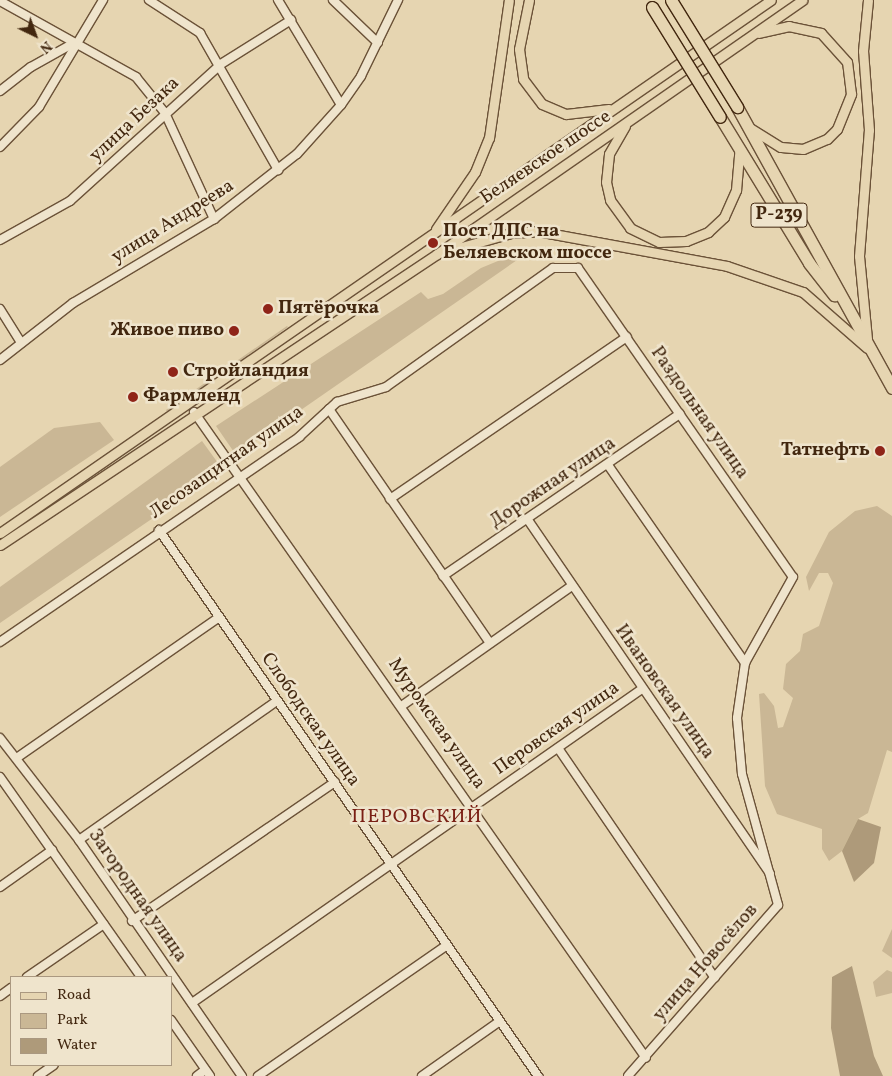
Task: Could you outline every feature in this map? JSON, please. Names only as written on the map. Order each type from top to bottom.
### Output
[{"type":"highway","name":"Р-239","points":[[671,0],[750,128],[821,256],[844,309],[892,388]]},
{"type":"highway","name":"Р-239","points":[[650,3],[808,263],[844,309]]},
{"type":"main road","points":[[432,234],[475,172],[489,138],[509,0]]},
{"type":"main road","points":[[529,0],[519,49],[523,79],[542,104],[566,114],[591,114],[619,106]]},
{"type":"main road","points":[[747,17],[762,0]]},
{"type":"main road","name":"Беляевское шоссе","points":[[0,533],[771,0]]},
{"type":"main road","name":"Беляевское шоссе","points":[[0,545],[194,412],[437,254],[802,0]]},
{"type":"main road","points":[[868,0],[863,51],[869,130],[859,256],[868,350]]},
{"type":"main road","points":[[750,128],[781,148],[803,149],[827,139],[837,129],[851,94],[846,62],[821,33],[789,26],[754,34]]},
{"type":"main road","points":[[628,121],[609,154],[606,182],[610,200],[630,228],[659,242],[686,241],[708,232],[724,217],[736,190],[739,152]]},
{"type":"main road","points":[[437,254],[511,233],[537,231],[727,266],[802,292],[868,350]]},
{"type":"street","points":[[0,147],[39,108],[74,43],[103,0]]},
{"type":"street","points":[[148,0],[200,33],[221,64],[278,170]]},
{"type":"street","points":[[278,0],[341,105]]},
{"type":"street","points":[[333,0],[378,43]]},
{"type":"street","name":"улица Андреева","points":[[0,360],[73,303],[214,219],[278,170],[341,105],[378,43],[398,0]]},
{"type":"street","points":[[3,1],[136,78],[165,114],[214,219]]},
{"type":"street","name":"улица Безака","points":[[0,240],[70,202],[221,64],[291,20]]},
{"type":"street","points":[[0,92],[31,66],[74,43]]},
{"type":"street","name":"Лесозащитная улица","points":[[0,642],[240,474],[299,437],[341,400],[386,387],[553,268],[578,268]]},
{"type":"street","name":"Раздольная улица","points":[[578,268],[793,577]]},
{"type":"street","points":[[0,309],[21,343]]},
{"type":"street","points":[[390,499],[627,337]]},
{"type":"street","points":[[329,409],[490,643]]},
{"type":"street","name":"Муромская улица","points":[[194,412],[403,705],[646,1058]]},
{"type":"street","name":"Дорожная улица","points":[[443,576],[528,520],[680,414]]},
{"type":"street","points":[[608,465],[745,664]]},
{"type":"street","name":"Ивановская улица","points":[[528,520],[775,881]]},
{"type":"street","name":"Слободская улица","points":[[159,530],[218,618],[335,782],[446,946],[538,1076]]},
{"type":"street","name":"улица Новосёлов","points":[[628,1076],[646,1058],[778,905],[775,881],[742,774],[737,718],[745,664],[793,577]]},
{"type":"street","points":[[403,705],[572,586]]},
{"type":"street","points":[[18,757],[218,618]]},
{"type":"street","name":"Перовская улица","points":[[192,1003],[642,689]]},
{"type":"street","points":[[79,840],[277,702]]},
{"type":"street","name":"Загородная улица","points":[[0,738],[18,757],[79,840],[132,921],[242,1076]]},
{"type":"street","points":[[558,748],[715,978]]},
{"type":"street","points":[[0,778],[140,976]]},
{"type":"street","points":[[132,921],[335,782]]},
{"type":"street","points":[[0,887],[52,850]]},
{"type":"street","points":[[28,976],[104,924]]},
{"type":"street","points":[[258,1076],[446,946]]},
{"type":"street","points":[[172,1021],[208,1073],[197,1076]]},
{"type":"street","points":[[422,1076],[500,1021]]},
{"type":"street","points":[[38,1076],[53,1066]]},
{"type":"green space","points":[[515,254],[520,258],[236,455],[216,426],[421,292],[428,299],[443,294],[481,268]]},
{"type":"green space","points":[[288,327],[167,412],[166,410]]},
{"type":"green space","points":[[100,422],[114,440],[0,517],[0,467],[54,428]]},
{"type":"green space","points":[[202,441],[223,470],[0,623],[0,587]]},
{"type":"green space","points":[[877,506],[892,516],[892,752],[887,750],[868,813],[858,819],[842,851],[829,861],[822,849],[822,829],[777,814],[765,786],[759,694],[764,693],[774,706],[778,728],[783,727],[793,698],[783,689],[786,664],[800,651],[803,634],[819,626],[833,583],[828,573],[819,573],[809,591],[806,577],[829,532],[855,511]]},
{"type":"green space","points":[[892,929],[892,958],[882,951]]},
{"type":"green space","points":[[887,970],[892,972],[892,993],[876,997],[873,982]]},
{"type":"water","points":[[858,819],[881,827],[874,863],[854,882],[842,851]]},
{"type":"water","points":[[852,966],[874,1056],[883,1076],[840,1076],[831,1028],[832,977]]},
{"type":"place","name":"Пост ДПС на Беляевском шоссе","points":[[433,243]]},
{"type":"place","name":"Пятёрочка","points":[[268,309]]},
{"type":"place","name":"Живое пиво","points":[[234,331]]},
{"type":"place","name":"Стройландия","points":[[173,372]]},
{"type":"place","name":"Фармленд","points":[[133,397]]},
{"type":"place","name":"Татнефть","points":[[880,451]]},
{"type":"district","name":"ПЕРОВСКИЙ","points":[[417,817]]}]
